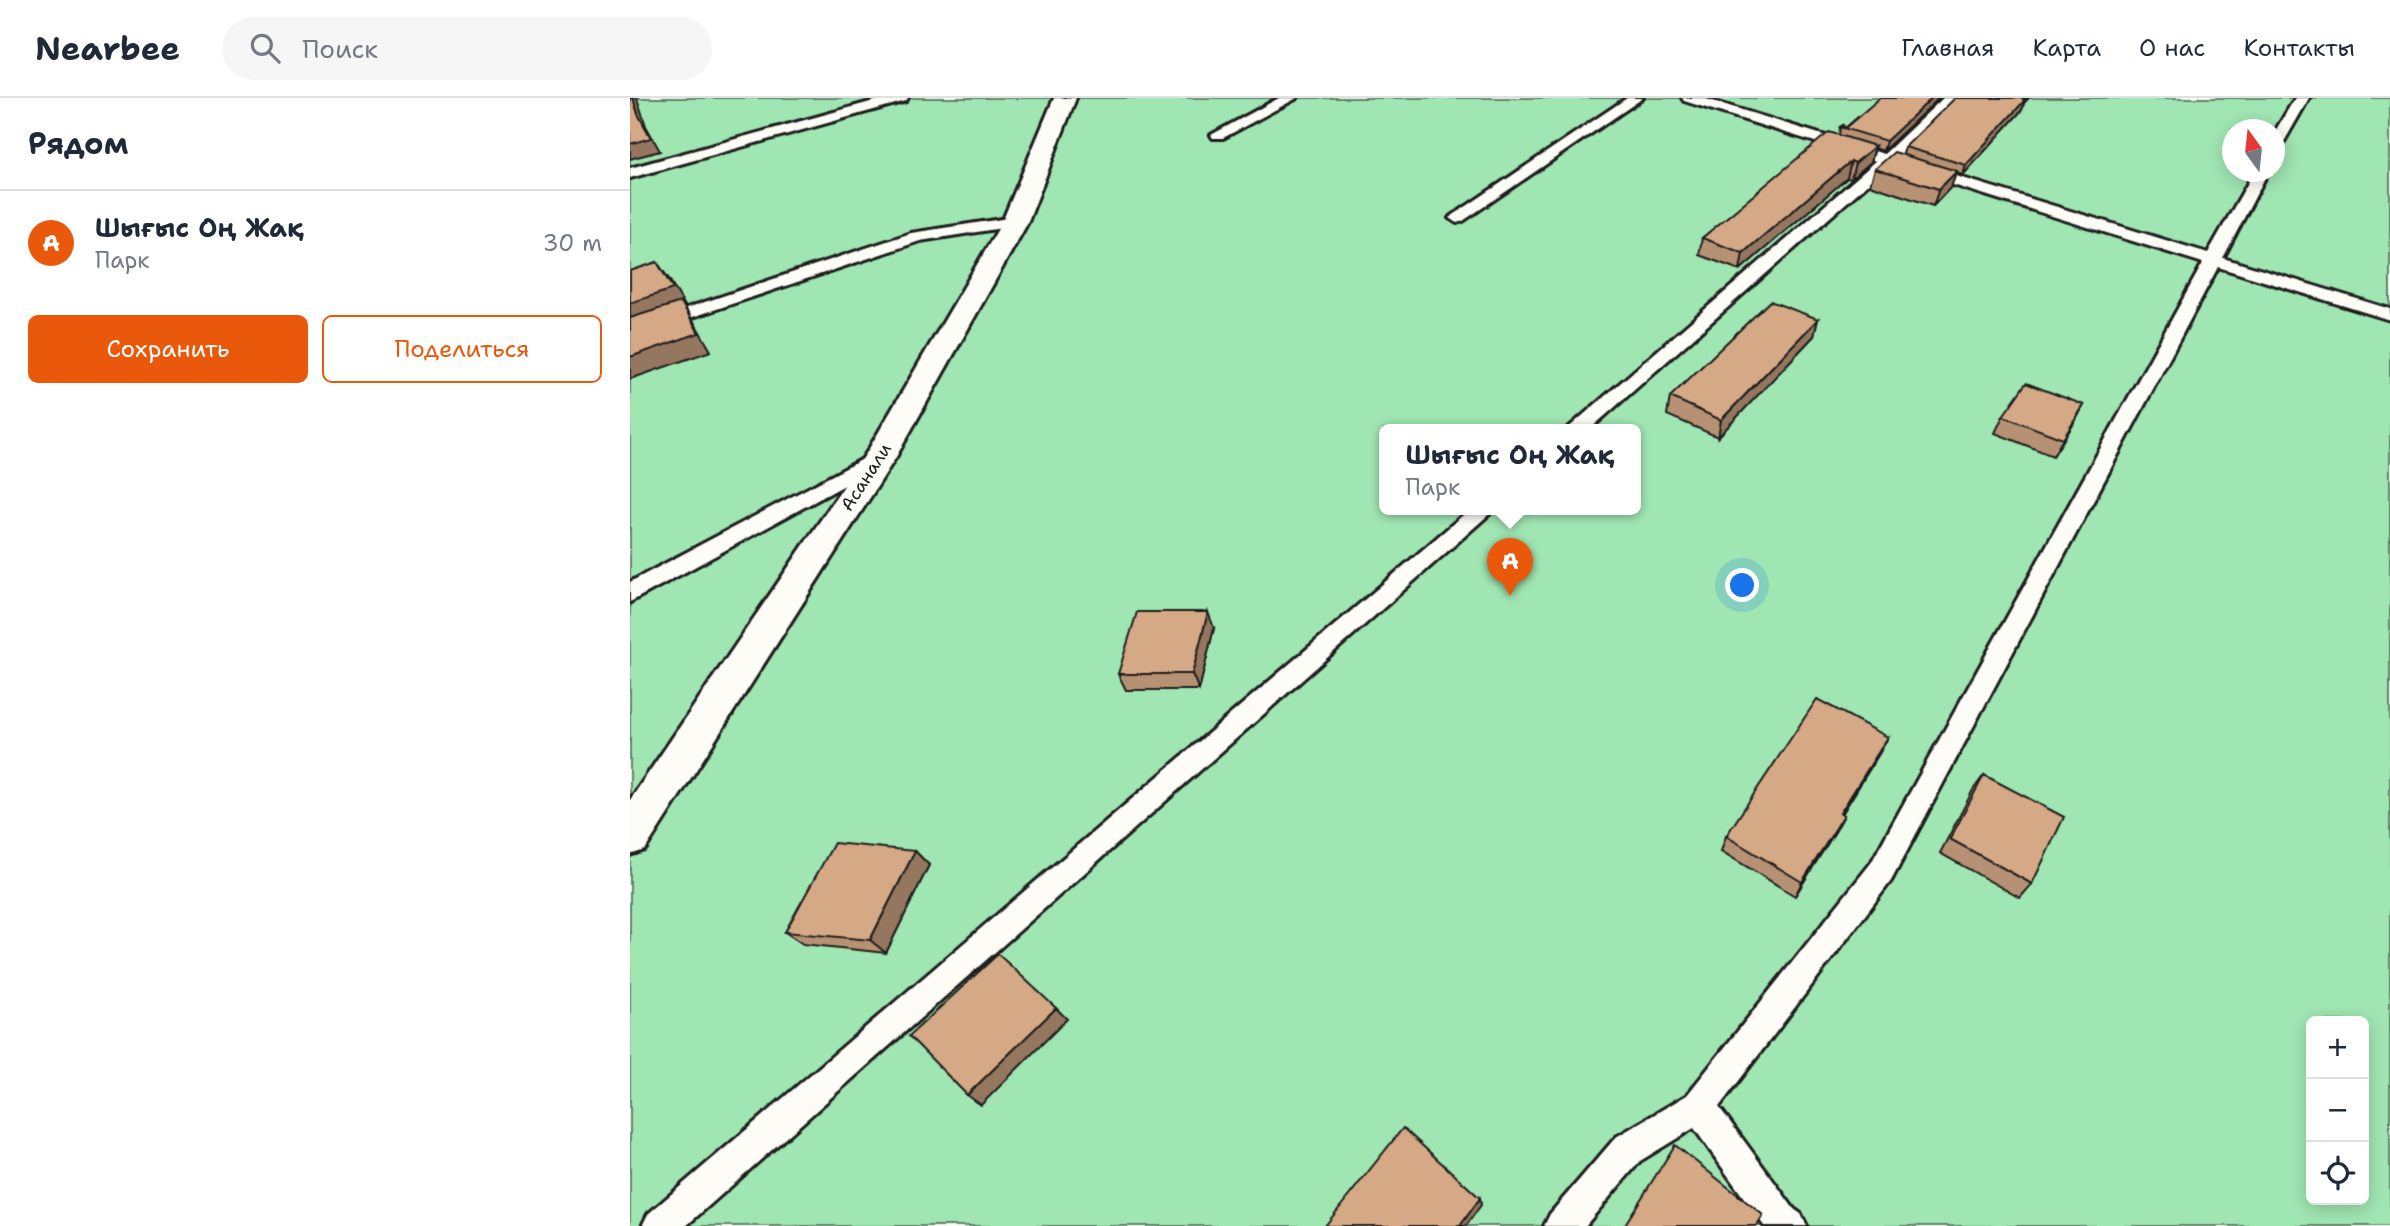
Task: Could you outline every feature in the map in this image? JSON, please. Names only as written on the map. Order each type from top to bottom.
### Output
[{"type":"street","name":"Асанали","points":[[630,836],[880,457],[1015,222],[1065,98]]},
{"type":"lane","points":[[630,173],[901,98]]},
{"type":"lane","points":[[1218,135],[1290,98]]},
{"type":"lane","points":[[1457,218],[1636,98]]},
{"type":"lane","points":[[1689,98],[2390,314]]},
{"type":"lane","points":[[1583,424],[1887,159],[1951,98]]},
{"type":"lane","points":[[2285,128],[2302,98]]},
{"type":"lane","points":[[1562,1226],[1628,1149],[1699,1107],[1881,872],[2255,182]]},
{"type":"lane","points":[[630,333],[917,236],[1015,222]]},
{"type":"lane","points":[[630,593],[880,457]]},
{"type":"lane","points":[[660,1226],[1477,515]]},
{"type":"lane","points":[[1699,1107],[1782,1221],[1789,1226]]},
{"type":"green space","points":[[630,98],[2390,98],[2390,1226],[630,1226]]},
{"type":"building","points":[[630,98],[633,98],[651,138],[630,144]]},
{"type":"building","points":[[1880,98],[1932,98],[1886,141],[1840,127],[1843,125],[1845,128]]},
{"type":"building","points":[[1955,98],[2025,100],[1966,165],[1905,147]]},
{"type":"building","points":[[1829,132],[1875,146],[1855,163],[1851,161],[1743,253],[1702,238]]},
{"type":"building","points":[[1894,152],[1957,171],[1939,189],[1875,169]]},
{"type":"building","points":[[657,262],[673,289],[630,303],[630,271]]},
{"type":"building","points":[[1770,301],[1818,319],[1721,420],[1670,397]]},
{"type":"building","points":[[681,302],[699,333],[630,357],[630,318]]},
{"type":"building","points":[[2026,383],[2084,405],[2063,439],[2003,416]]},
{"type":"building","points":[[1137,612],[1208,612],[1192,674],[1118,674]]},
{"type":"building","points":[[1817,699],[1888,737],[1840,813],[1844,815],[1802,882],[1726,836]]},
{"type":"building","points":[[1984,775],[2064,817],[2032,884],[1950,839]]},
{"type":"building","points":[[834,843],[915,851],[870,940],[785,932]]},
{"type":"building","points":[[998,954],[1056,1008],[967,1095],[909,1036]]},
{"type":"building","points":[[1403,1128],[1480,1198],[1460,1226],[1325,1226]]},
{"type":"building","points":[[1675,1145],[1763,1215],[1757,1226],[1624,1226]]},
{"type":"place","name":"Шығыс Оң Жақ","points":[[1510,596]]}]
